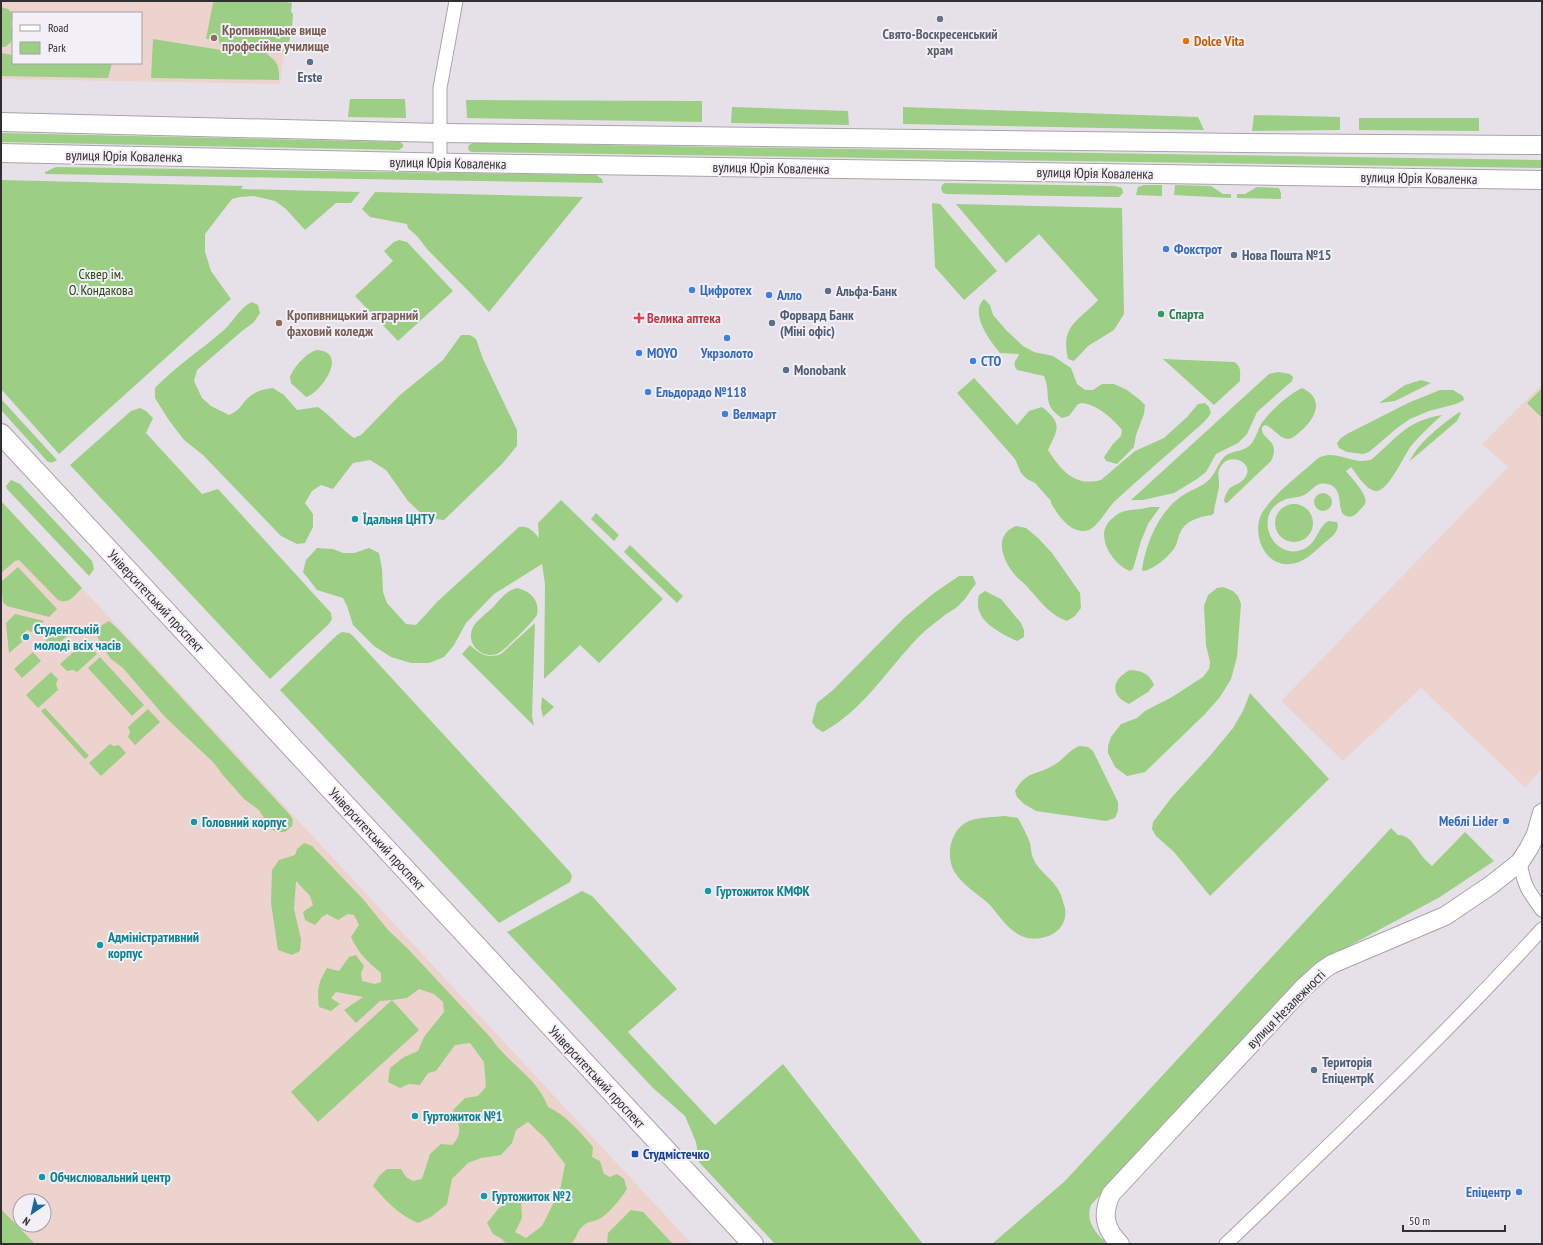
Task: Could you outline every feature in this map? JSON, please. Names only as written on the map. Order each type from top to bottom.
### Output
[{"type":"main road","points":[[1,122],[440,133],[1542,145]]},
{"type":"main road","name":"вулиця Юрія Коваленка","points":[[1,153],[440,163],[1542,180]]},
{"type":"main road","name":"Університетський проспект","points":[[1,434],[753,1244]]},
{"type":"main road","name":"вулиця Незалежності","points":[[1120,1244],[1113,1237],[1106,1222],[1105,1213],[1111,1194],[1304,987],[1332,964],[1445,916],[1491,885],[1520,862],[1536,834],[1542,813]]},
{"type":"street","points":[[440,163],[440,88],[456,1]]},
{"type":"street","points":[[1520,862],[1522,878],[1527,889],[1542,910]]},
{"type":"street","points":[[1226,1244],[1381,1096],[1494,981],[1542,929]]},
{"type":"shaded area","name":"Кропивницьке вище професійне училище","points":[[1,1],[291,1],[280,84],[1,79]]},
{"type":"shaded area","points":[[1542,384],[1542,769],[1525,787],[1421,688],[1343,761],[1281,701],[1508,467],[1482,444]]},
{"type":"shaded area","points":[[1,501],[692,1244],[35,1244],[24,1233],[52,1233],[52,1193],[12,1193],[12,1220],[1,1209]]},
{"type":"green space","points":[[217,1],[278,1],[292,3],[292,29],[285,53],[273,48],[260,46],[277,63],[279,80],[151,78],[153,39],[221,50],[219,40],[206,39],[213,3]]},
{"type":"green space","points":[[1,7],[8,9],[12,13],[12,38],[11,42],[5,47],[1,47]]},
{"type":"green space","points":[[1,53],[12,55],[12,64],[112,64],[108,78],[1,76]]},
{"type":"green space","points":[[350,99],[405,99],[406,118],[348,117]]},
{"type":"green space","points":[[466,100],[702,101],[702,122],[467,118]]},
{"type":"green space","points":[[732,107],[848,111],[849,125],[731,123]]},
{"type":"green space","points":[[903,107],[1198,117],[1204,130],[903,124]]},
{"type":"green space","points":[[1254,115],[1340,117],[1340,130],[1252,131]]},
{"type":"green space","points":[[1359,118],[1479,118],[1479,131],[1359,130]]},
{"type":"green space","points":[[1,133],[400,142],[403,144],[403,147],[399,150],[1,142]]},
{"type":"green space","points":[[473,143],[1542,160],[1542,168],[472,152],[469,151],[468,147]]},
{"type":"green space","points":[[56,167],[596,175],[602,179],[603,183],[45,174],[45,172]]},
{"type":"green space","name":"Сквер ім. О. Кондакова","points":[[1,180],[243,186],[241,189],[360,192],[351,203],[336,203],[305,230],[286,209],[275,201],[254,196],[232,199],[205,234],[205,252],[211,271],[231,299],[59,454],[1,389]]},
{"type":"green space","points":[[945,183],[1115,186],[1122,188],[1123,193],[1119,197],[947,194],[943,193],[941,189],[942,185]]},
{"type":"green space","points":[[1144,185],[1162,185],[1162,196],[1136,195],[1138,187]]},
{"type":"green space","points":[[1175,185],[1211,186],[1223,194],[1231,194],[1231,198],[1174,195]]},
{"type":"green space","points":[[1257,187],[1279,188],[1281,199],[1237,198],[1237,194],[1245,194]]},
{"type":"green space","points":[[375,192],[583,197],[489,312],[427,249],[417,236],[408,228],[407,224],[370,217],[362,209]]},
{"type":"green space","points":[[932,203],[940,204],[997,271],[964,300],[935,267]]},
{"type":"green space","points":[[956,204],[1122,208],[1124,314],[1114,330],[1088,346],[1074,361],[1068,359],[1066,348],[1069,331],[1078,319],[1098,300],[1039,234],[1006,263]]},
{"type":"green space","points":[[399,240],[407,242],[453,291],[398,341],[355,296],[393,261],[384,251],[394,242]]},
{"type":"green space","points":[[984,299],[990,305],[993,315],[1023,346],[1034,352],[1053,356],[1071,368],[1077,384],[1085,390],[1093,390],[1102,384],[1114,384],[1127,390],[1145,405],[1144,414],[1136,435],[1134,447],[1117,464],[1106,461],[1104,457],[1121,436],[1122,430],[1105,413],[1083,403],[1078,404],[1069,416],[1062,418],[1056,413],[1049,404],[1044,376],[1017,370],[1014,363],[1019,354],[1000,353],[991,341],[980,319],[980,305]]},
{"type":"green space","points":[[252,302],[258,305],[260,313],[254,322],[197,370],[194,381],[202,398],[211,406],[229,415],[236,411],[254,393],[273,388],[284,395],[297,410],[318,407],[354,438],[361,435],[400,395],[443,360],[461,335],[470,335],[476,339],[483,359],[517,430],[517,446],[502,464],[444,520],[426,518],[408,501],[386,470],[370,460],[353,463],[333,489],[321,485],[312,491],[305,503],[313,514],[313,527],[305,543],[297,544],[281,536],[203,455],[184,440],[168,419],[155,398],[155,388],[163,380],[224,330],[244,307]]},
{"type":"green space","points":[[317,350],[327,352],[331,358],[332,365],[329,373],[318,389],[306,397],[291,383],[290,377],[294,369],[301,361],[309,354]]},
{"type":"green space","points":[[1163,359],[1234,362],[1239,368],[1240,381],[1214,405]]},
{"type":"green space","points":[[1278,372],[1290,374],[1293,377],[1292,381],[1257,412],[1247,434],[1238,443],[1216,454],[1206,472],[1174,493],[1143,500],[1131,500],[1269,374]]},
{"type":"green space","points":[[974,378],[1017,425],[1029,411],[1042,407],[1049,413],[1057,427],[1048,450],[1063,470],[1076,479],[1083,481],[1092,482],[1101,480],[1135,451],[1164,438],[1187,417],[1198,404],[1205,403],[1209,407],[1211,413],[1199,427],[1116,500],[1094,527],[1089,530],[1079,531],[1069,526],[1065,522],[1054,508],[1051,501],[1035,483],[1027,479],[1021,473],[1015,459],[957,393]]},
{"type":"green space","points":[[1421,380],[1431,383],[1395,401],[1379,403],[1405,385]]},
{"type":"green space","points":[[1302,388],[1309,392],[1316,402],[1314,414],[1307,425],[1293,438],[1289,439],[1282,437],[1268,426],[1265,425],[1262,427],[1262,432],[1274,448],[1274,454],[1271,461],[1227,503],[1225,503],[1224,500],[1229,489],[1242,481],[1248,471],[1246,466],[1239,460],[1229,460],[1224,463],[1220,468],[1218,475],[1219,485],[1214,513],[1212,515],[1189,522],[1179,534],[1176,545],[1171,553],[1157,565],[1143,571],[1144,559],[1150,540],[1165,512],[1183,495],[1203,485],[1210,479],[1225,456],[1249,446],[1261,424],[1269,414],[1280,403]]},
{"type":"green space","points":[[1542,388],[1542,418],[1527,403]]},
{"type":"green space","points":[[1440,390],[1453,390],[1463,396],[1464,400],[1456,404],[1429,411],[1410,419],[1369,452],[1363,454],[1347,452],[1339,448],[1337,443],[1347,434],[1408,403]]},
{"type":"green space","points":[[1,399],[57,460],[54,462],[47,461],[1,410]]},
{"type":"green space","points":[[140,408],[146,411],[153,418],[146,433],[202,494],[218,489],[331,613],[332,619],[329,624],[270,679],[70,465],[131,411]]},
{"type":"green space","points":[[1460,412],[1461,413],[1457,421],[1410,461],[1418,448],[1439,427]]},
{"type":"green space","points":[[1442,415],[1411,446],[1395,473],[1380,490],[1371,490],[1351,467],[1346,471],[1362,491],[1366,500],[1365,504],[1353,516],[1347,517],[1343,514],[1337,491],[1333,487],[1324,483],[1317,485],[1304,495],[1286,499],[1274,507],[1269,516],[1268,526],[1270,536],[1276,544],[1284,550],[1294,551],[1306,548],[1313,542],[1322,527],[1328,521],[1337,522],[1338,526],[1332,536],[1312,554],[1300,562],[1290,564],[1281,563],[1273,560],[1267,554],[1262,547],[1259,538],[1258,529],[1262,513],[1280,492],[1317,459],[1331,455],[1358,461],[1372,459],[1403,431],[1420,421]]},
{"type":"green space","points":[[11,480],[20,484],[92,561],[94,569],[89,576],[7,489],[6,486]]},
{"type":"green space","points":[[1323,493],[1329,496],[1332,502],[1329,508],[1323,511],[1317,508],[1314,502],[1317,496]]},
{"type":"green space","points":[[561,500],[663,599],[599,663],[580,645],[544,679],[545,584],[542,564],[494,594],[466,623],[454,645],[444,657],[429,663],[411,663],[391,657],[374,646],[353,625],[343,598],[317,590],[303,572],[306,560],[317,548],[333,549],[343,553],[354,553],[369,548],[379,553],[382,569],[383,592],[387,603],[406,624],[416,625],[438,601],[519,527],[528,528],[539,538],[538,523]]},
{"type":"green space","points":[[1,501],[82,588],[72,598],[65,601],[58,600],[19,560],[15,561],[1,573]]},
{"type":"green space","points":[[1290,504],[1298,504],[1305,507],[1310,512],[1313,523],[1310,534],[1305,539],[1298,542],[1290,542],[1283,539],[1278,534],[1275,527],[1275,519],[1278,512],[1283,507]]},
{"type":"green space","points":[[1160,507],[1148,524],[1141,541],[1133,569],[1130,571],[1123,568],[1112,557],[1105,541],[1105,528],[1110,520],[1116,515],[1128,510]]},
{"type":"green space","points":[[596,513],[619,535],[614,541],[591,519]]},
{"type":"green space","points":[[1016,526],[1026,528],[1038,538],[1052,553],[1080,593],[1081,608],[1075,616],[1067,621],[1047,608],[1015,575],[1006,562],[1002,542],[1004,535]]},
{"type":"green space","points":[[630,545],[683,596],[677,603],[624,552]]},
{"type":"green space","points":[[18,567],[57,609],[49,617],[7,606],[3,602],[1,582]]},
{"type":"green space","points":[[959,576],[973,576],[976,584],[963,601],[928,628],[860,704],[849,714],[823,732],[816,728],[812,722],[817,703],[833,690],[905,617],[934,593]]},
{"type":"green space","points":[[1223,587],[1233,591],[1238,596],[1241,604],[1237,657],[1231,679],[1220,697],[1205,714],[1145,772],[1127,776],[1115,767],[1108,753],[1108,746],[1111,737],[1121,724],[1137,718],[1145,711],[1172,697],[1203,677],[1209,669],[1210,662],[1206,645],[1204,606],[1208,595],[1217,588]]},
{"type":"green space","points":[[517,588],[530,594],[536,601],[538,610],[537,615],[530,624],[501,652],[491,655],[480,652],[473,644],[471,639],[473,627],[504,596],[513,589]]},
{"type":"green space","points":[[985,591],[1001,599],[1021,623],[1024,630],[1024,637],[1017,641],[1002,634],[988,624],[979,611],[978,604],[979,595]]},
{"type":"green space","points":[[15,614],[44,621],[32,632],[27,630],[20,637],[22,642],[9,653],[6,623]]},
{"type":"green space","points":[[109,621],[290,815],[293,820],[292,826],[285,832],[276,832],[270,828],[259,810],[244,799],[214,763],[165,717],[123,668],[111,659],[103,648],[96,634],[102,625]]},
{"type":"green space","points":[[535,623],[532,716],[534,726],[462,654],[470,645],[484,655],[492,656],[501,654]]},
{"type":"green space","points":[[60,627],[68,635],[50,652],[42,644]]},
{"type":"green space","points":[[342,632],[352,635],[570,872],[572,876],[570,882],[499,923],[280,690],[337,635]]},
{"type":"green space","points":[[86,641],[97,654],[77,672],[73,670],[67,671],[60,664]]},
{"type":"green space","points":[[33,652],[41,661],[22,678],[14,669]]},
{"type":"green space","points":[[100,657],[144,705],[132,716],[88,668]]},
{"type":"green space","points":[[1130,670],[1145,673],[1154,685],[1148,692],[1129,704],[1118,696],[1115,687],[1119,678]]},
{"type":"green space","points":[[51,672],[58,679],[56,684],[58,690],[38,708],[26,695]]},
{"type":"green space","points":[[1250,693],[1329,779],[1210,896],[1174,852],[1156,836],[1152,829],[1153,822],[1172,797],[1209,757],[1233,728],[1243,711]]},
{"type":"green space","points":[[542,697],[554,707],[543,717],[541,708]]},
{"type":"green space","points":[[45,708],[89,756],[85,759],[41,711]]},
{"type":"green space","points":[[148,709],[160,722],[135,745],[128,737],[130,732],[128,727]]},
{"type":"green space","points":[[110,744],[114,746],[119,745],[126,753],[101,776],[89,763]]},
{"type":"green space","points":[[1079,746],[1088,747],[1093,751],[1118,802],[1118,811],[1115,818],[1106,821],[1036,811],[1024,804],[1017,797],[1015,791],[1019,784],[1028,776],[1054,765]]},
{"type":"green space","points":[[1005,816],[1018,818],[1029,840],[1035,863],[1053,883],[1062,897],[1065,908],[1063,924],[1053,934],[1046,937],[1031,938],[1019,935],[1005,923],[989,904],[961,881],[951,865],[951,843],[958,830],[963,825],[969,821],[977,819]]},
{"type":"green space","points":[[1391,828],[1398,835],[1406,837],[1410,840],[1432,866],[1465,832],[1494,861],[1440,897],[1312,966],[1091,1205],[1089,1217],[1093,1227],[1107,1244],[992,1244],[1065,1181]]},
{"type":"green space","points":[[304,843],[312,846],[363,899],[388,930],[408,949],[506,1056],[530,1079],[543,1096],[548,1107],[555,1110],[567,1119],[593,1147],[592,1157],[600,1161],[604,1174],[610,1177],[617,1174],[624,1179],[627,1189],[611,1210],[603,1217],[584,1225],[570,1244],[506,1244],[502,1239],[493,1234],[487,1223],[499,1208],[514,1197],[521,1201],[522,1218],[515,1232],[526,1238],[542,1226],[560,1190],[565,1164],[545,1138],[528,1122],[516,1130],[512,1143],[501,1155],[481,1158],[468,1163],[452,1179],[447,1204],[431,1217],[418,1223],[394,1208],[373,1186],[379,1176],[387,1169],[401,1169],[406,1177],[413,1181],[422,1179],[430,1154],[441,1144],[452,1145],[458,1136],[459,1128],[453,1110],[465,1098],[478,1096],[486,1087],[484,1062],[470,1043],[455,1045],[436,1071],[428,1073],[420,1085],[409,1084],[400,1088],[388,1082],[390,1068],[404,1057],[418,1051],[424,1037],[444,1012],[443,1002],[434,994],[419,989],[407,998],[380,1001],[356,1023],[344,1010],[363,997],[336,992],[331,998],[340,1004],[331,1011],[319,1007],[319,986],[327,968],[339,971],[349,957],[356,955],[364,966],[361,973],[362,981],[375,984],[381,982],[381,973],[364,957],[351,937],[359,925],[354,915],[348,914],[338,920],[327,914],[315,925],[305,920],[303,912],[313,905],[310,896],[296,881],[294,909],[301,939],[300,951],[292,955],[278,950],[271,903],[272,870],[279,860],[295,855],[297,849]]},
{"type":"green space","points":[[582,891],[592,896],[677,989],[628,1032],[715,1125],[783,1064],[923,1244],[775,1244],[699,1162],[696,1142],[685,1116],[653,1088],[507,932]]},
{"type":"green space","points":[[392,1000],[419,1030],[318,1122],[291,1092]]},
{"type":"green space","points":[[1,1209],[12,1220],[12,1233],[24,1233],[35,1244],[1,1244]]},
{"type":"green space","points":[[631,1210],[643,1212],[673,1244],[610,1244],[607,1242],[608,1233]]},
{"type":"place","name":"Свято-Воскресенський храм","points":[[940,19]]},
{"type":"place","name":"Кропивницьке вище професійне училище","points":[[214,38]]},
{"type":"place","name":"Dolce Vita","points":[[1186,41]]},
{"type":"place","name":"Erste","points":[[310,62]]},
{"type":"place","name":"Фокстрот","points":[[1166,249]]},
{"type":"place","name":"Нова Пошта №15","points":[[1234,255]]},
{"type":"place","name":"Цифротех","points":[[692,290]]},
{"type":"place","name":"Альфа-Банк","points":[[828,291]]},
{"type":"place","name":"Алло","points":[[769,295]]},
{"type":"place","name":"Спарта","points":[[1161,314]]},
{"type":"place","name":"Велика аптека","points":[[639,318]]},
{"type":"place","name":"Кропивницький аграрний фаховий коледж","points":[[279,323]]},
{"type":"place","name":"Форвард Банк (Міні офіс)","points":[[772,323]]},
{"type":"place","name":"Укрзолото","points":[[727,338]]},
{"type":"place","name":"MOYO","points":[[639,353]]},
{"type":"place","name":"СТО","points":[[973,361]]},
{"type":"place","name":"Monobank","points":[[786,370]]},
{"type":"place","name":"Ельдорадо №118","points":[[648,392]]},
{"type":"place","name":"Велмарт","points":[[725,414]]},
{"type":"place","name":"Їдальня ЦНТУ","points":[[355,519]]},
{"type":"place","name":"Студентській молоді всіх часів","points":[[26,637]]},
{"type":"place","name":"Меблі Lider","points":[[1506,821]]},
{"type":"place","name":"Головний корпус","points":[[194,822]]},
{"type":"place","name":"Гуртожиток КМФК","points":[[708,891]]},
{"type":"place","name":"Адміністративний корпус","points":[[100,945]]},
{"type":"place","name":"Територія ЕпіцентрК","points":[[1314,1070]]},
{"type":"place","name":"Гуртожиток №1","points":[[415,1116]]},
{"type":"place","name":"Студмістечко","points":[[635,1154]]},
{"type":"place","name":"Обчислювальний центр","points":[[42,1177]]},
{"type":"place","name":"Епіцентр","points":[[1519,1192]]},
{"type":"place","name":"Гуртожиток №2","points":[[484,1196]]}]
